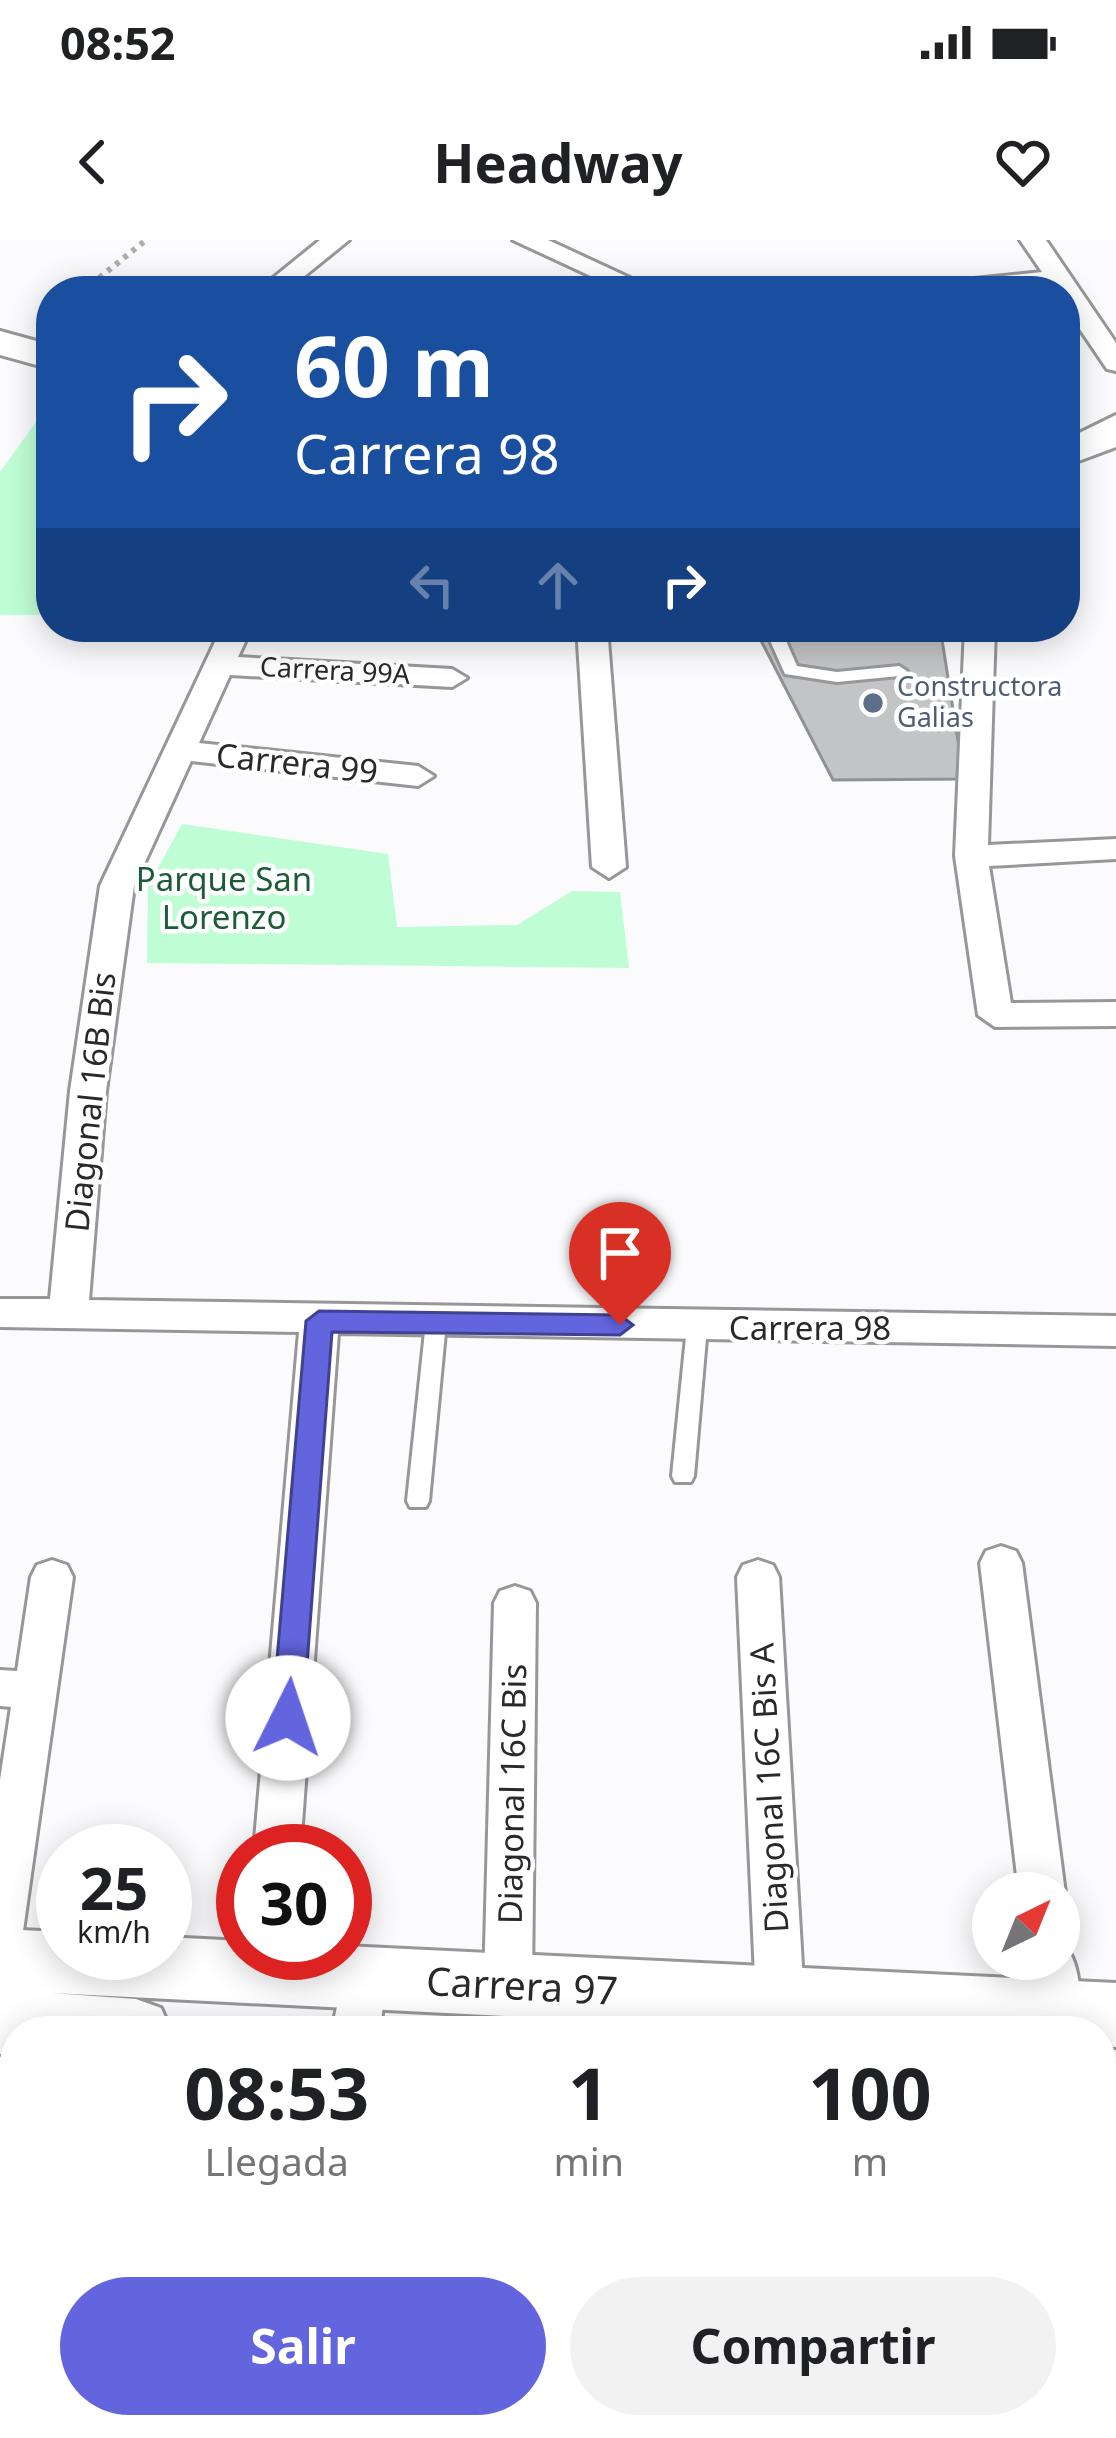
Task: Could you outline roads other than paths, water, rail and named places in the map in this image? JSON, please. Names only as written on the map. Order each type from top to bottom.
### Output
[{"type":"street","points":[[289,276],[336,240]]},
{"type":"street","points":[[526,240],[610,276]]},
{"type":"street","points":[[1033,240],[1058,276]]},
{"type":"street","points":[[1080,309],[1116,363]]},
{"type":"street","points":[[0,343],[36,354]]},
{"type":"street","points":[[1080,448],[1116,427]]},
{"type":"street","name":"Diagonal 16B Bis","points":[[68,1316],[88,1090],[117,886],[230,642]]},
{"type":"street","points":[[593,642],[609,867]]},
{"type":"street","points":[[979,642],[971,856],[994,1015],[1116,1014]]},
{"type":"street","name":"Carrera 99A","points":[[219,664],[452,678]]},
{"type":"street","name":"Carrera 99","points":[[176,750],[418,776]]},
{"type":"street","points":[[971,856],[1116,849]]},
{"type":"street","name":"Carrera 98","points":[[0,1313],[1116,1331]]},
{"type":"street","points":[[279,1824],[319,1321]]},
{"type":"street","points":[[1001,1563],[1039,1872]]},
{"type":"street","points":[[0,1931],[19,1689],[52,1577]]},
{"type":"street","name":"Diagonal 16C Bis A","points":[[758,1577],[780,1999]]},
{"type":"street","name":"Diagonal 16C Bis","points":[[508,1985],[515,1603]]},
{"type":"street","name":"Carrera 97","points":[[0,1960],[216,1962]]},
{"type":"street","name":"Carrera 97","points":[[306,1980],[359,2004],[508,1985],[780,1999],[1074,1996]]},
{"type":"lane","points":[[778,642],[790,670],[808,676],[899,671]]},
{"type":"lane","points":[[418,1501],[436,1322]]},
{"type":"lane","points":[[682,1476],[698,1327]]},
{"type":"place","name":"Constructora Galias","points":[[873,703]]},
{"type":"park label","name":"Parque San Lorenzo","points":[[224,898]]}]
